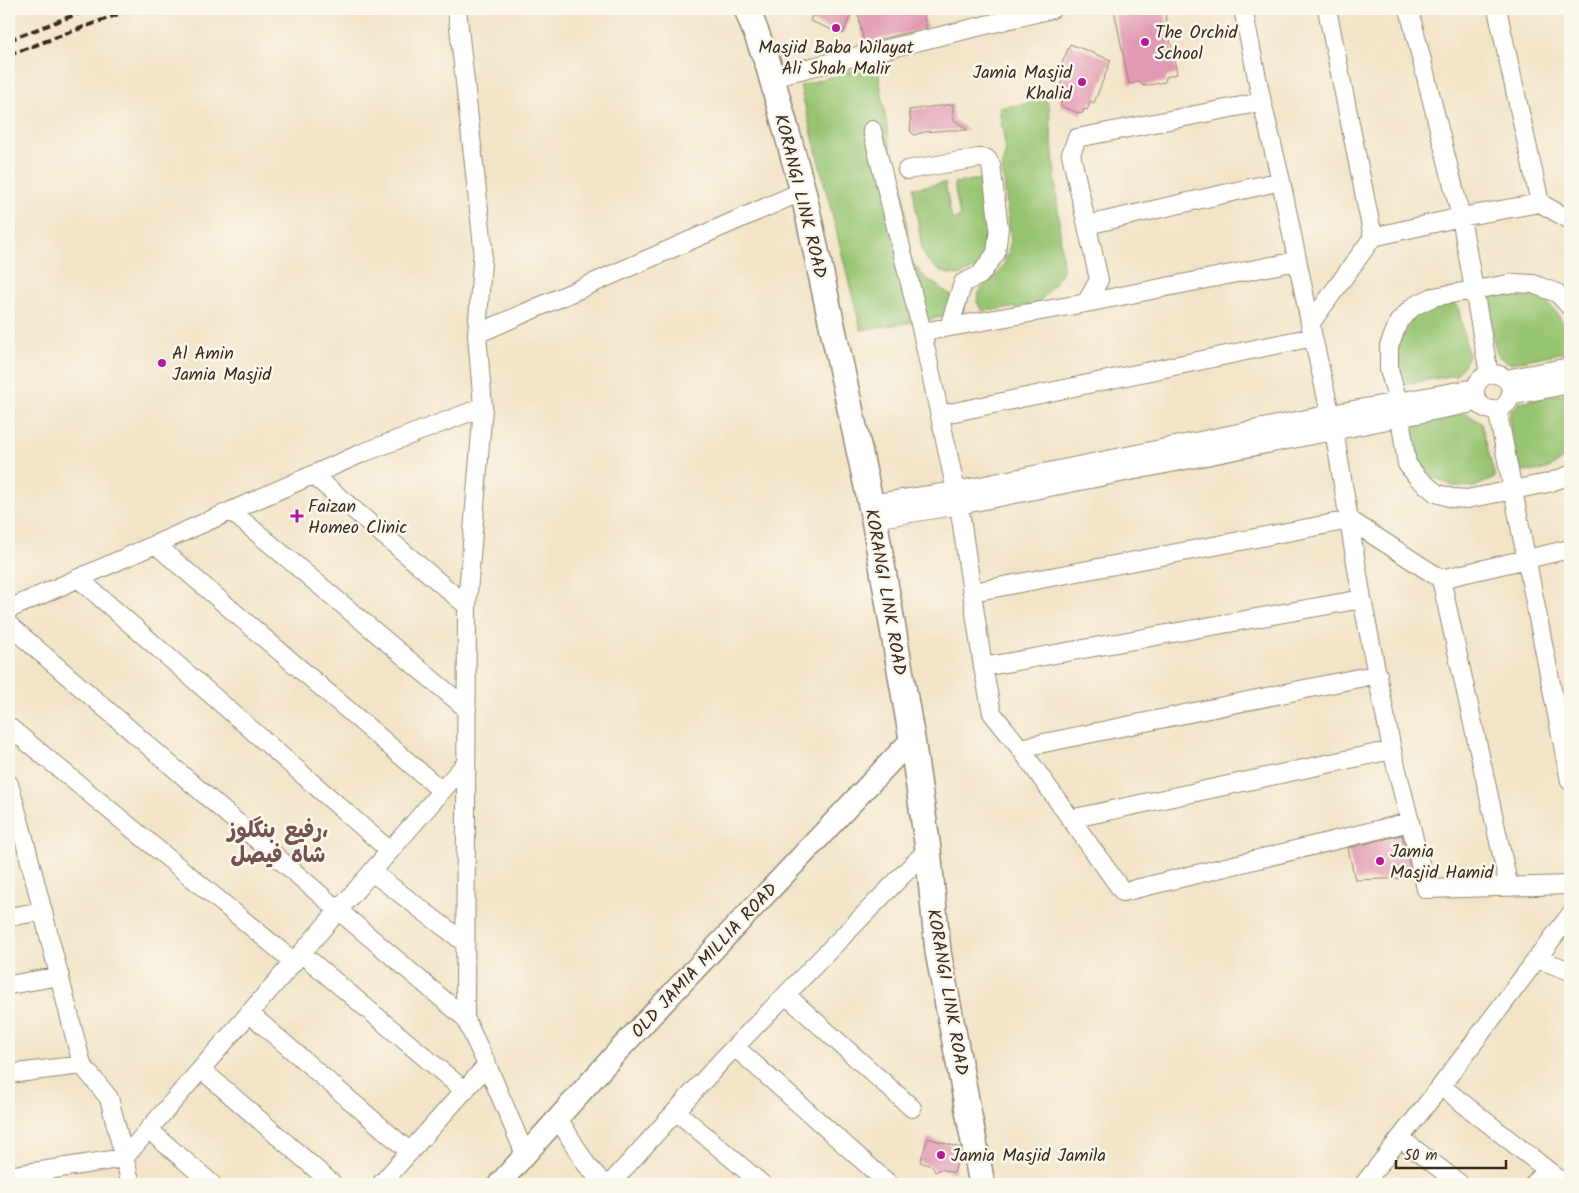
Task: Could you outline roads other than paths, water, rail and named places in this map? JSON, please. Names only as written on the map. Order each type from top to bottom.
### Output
[{"type":"main road","name":"KORANGI LINK ROAD","points":[[747,9],[771,77],[803,191],[872,512],[912,739],[928,849],[938,952],[982,1184]]},
{"type":"street","points":[[456,9],[483,247],[477,334],[483,407],[467,606],[465,1018],[525,1154]]},
{"type":"street","points":[[771,77],[1052,9]]},
{"type":"street","points":[[1243,9],[1332,422],[1362,599],[1392,750],[1426,889],[1570,885]]},
{"type":"street","points":[[1327,9],[1374,238]]},
{"type":"street","points":[[1409,9],[1460,217],[1474,291],[1502,383],[1508,402],[1497,409],[1490,410],[1483,407],[1477,395],[1483,377],[1502,383],[1570,384]]},
{"type":"street","points":[[1496,9],[1540,203]]},
{"type":"street","points":[[1086,303],[1099,280],[1071,154],[1077,138],[1262,102]]},
{"type":"street","points":[[872,130],[922,332],[940,415],[957,498],[992,713],[1020,748],[1123,892],[1410,822]]},
{"type":"street","points":[[907,170],[979,158],[987,159],[991,165],[999,228],[996,254],[980,276],[963,283],[949,327]]},
{"type":"street","points":[[1087,225],[1281,181]]},
{"type":"street","points":[[477,334],[803,191]]},
{"type":"street","points":[[940,415],[1311,331],[1374,238],[1460,217],[1540,203],[1570,220]]},
{"type":"street","points":[[922,332],[1086,303],[1297,261]]},
{"type":"street","points":[[1570,306],[1557,293],[1533,284],[1514,283],[1433,297],[1414,306],[1399,321],[1389,346],[1389,369],[1399,410],[1408,464],[1418,478],[1436,493],[1452,498],[1467,499],[1548,483],[1570,474]]},
{"type":"street","points":[[1502,383],[1570,366]]},
{"type":"street","points":[[872,512],[957,498],[1332,422],[1477,395]]},
{"type":"street","points":[[9,609],[360,454],[483,407]]},
{"type":"street","points":[[1497,409],[1570,781]]},
{"type":"street","points":[[313,475],[467,606]]},
{"type":"street","points":[[231,511],[466,709]]},
{"type":"street","points":[[973,592],[1350,520],[1441,579],[1509,886]]},
{"type":"street","points":[[155,544],[442,791]]},
{"type":"street","points":[[1441,579],[1570,549]]},
{"type":"street","points":[[78,578],[390,851]]},
{"type":"street","points":[[983,667],[1362,599]]},
{"type":"street","points":[[9,625],[465,1018]]},
{"type":"street","points":[[1020,748],[1378,674]]},
{"type":"street","points":[[9,727],[465,1091]]},
{"type":"street","name":"OLD JAMIA MILLIA ROAD","points":[[499,1184],[617,1052],[912,739]]},
{"type":"street","points":[[1070,819],[1392,750]]},
{"type":"street","points":[[9,1176],[124,1158],[466,764]]},
{"type":"street","points":[[9,784],[16,839],[43,911],[82,1065],[108,1098],[131,1184]]},
{"type":"street","points":[[610,1184],[736,1047],[928,849]]},
{"type":"street","points":[[372,872],[464,942]]},
{"type":"street","points":[[9,917],[43,911]]},
{"type":"street","points":[[1364,1184],[1442,1086],[1570,915]]},
{"type":"street","points":[[1538,959],[1570,970]]},
{"type":"street","points":[[9,985],[60,976]]},
{"type":"street","points":[[786,995],[912,1108]]},
{"type":"street","points":[[249,1013],[410,1152]]},
{"type":"street","points":[[736,1047],[889,1184]]},
{"type":"street","points":[[9,1074],[82,1065]]},
{"type":"street","points":[[381,1184],[487,1066]]},
{"type":"street","points":[[201,1068],[333,1184]]},
{"type":"street","points":[[1442,1086],[1565,1184]]},
{"type":"street","points":[[676,1111],[762,1184]]},
{"type":"street","points":[[558,1118],[586,1164],[604,1184]]},
{"type":"street","points":[[149,1130],[212,1184]]},
{"type":"street","points":[[1400,1138],[1460,1184]]},
{"type":"street","points":[[1534,1184],[1546,1169]]},
{"type":"railway","points":[[9,40],[90,9]]},
{"type":"railway","points":[[9,55],[132,9]]},
{"type":"place","name":"Masjid Baba Wilayat Ali Shah Malir","points":[[836,28]]},
{"type":"place","name":"The Orchid School","points":[[1145,42]]},
{"type":"place","name":"Jamia Masjid Khalid","points":[[1082,82]]},
{"type":"place","name":"Al Amin Jamia Masjid","points":[[162,363]]},
{"type":"place","name":"Faizan Homeo Clinic","points":[[297,516]]},
{"type":"place","name":"Jamia Masjid Hamid","points":[[1380,861]]},
{"type":"place","name":"Jamia Masjid Jamila","points":[[941,1155]]},
{"type":"district","name":"رفیع بنگلوز، شاہ فیصل","points":[[278,842]]}]
